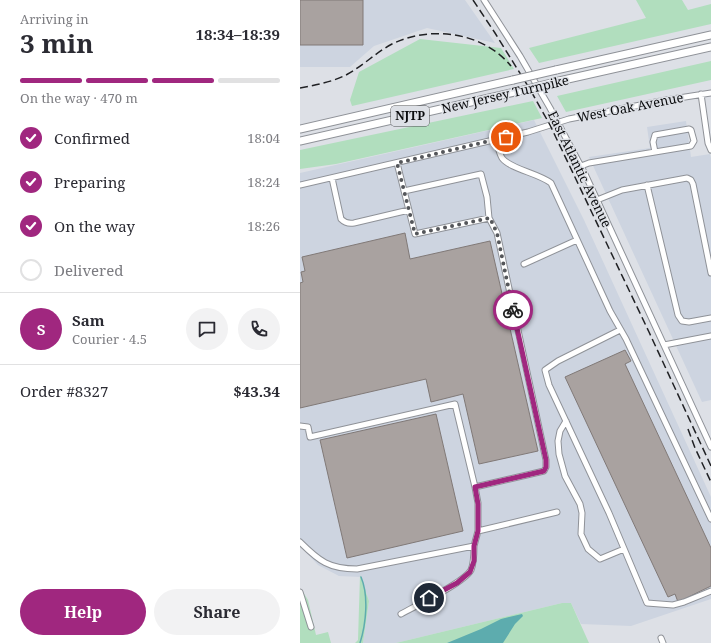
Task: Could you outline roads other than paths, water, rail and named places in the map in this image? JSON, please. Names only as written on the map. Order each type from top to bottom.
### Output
[{"type":"highway","name":"New Jersey Turnpike","points":[[300,129],[711,35]]},
{"type":"highway","name":"New Jersey Turnpike","points":[[300,141],[711,47]]},
{"type":"street","name":"East Atlantic Avenue","points":[[484,0],[520,56],[558,122],[597,200],[711,447]]},
{"type":"street","name":"West Oak Avenue","points":[[300,185],[496,140],[569,119],[711,93]]},
{"type":"street","points":[[700,94],[708,143],[711,150]]},
{"type":"street","points":[[580,166],[589,163],[655,152],[691,146],[694,141],[691,130],[689,129],[655,135],[653,142],[655,152]]},
{"type":"street","points":[[496,140],[502,159],[507,163],[541,176],[551,183],[711,520]]},
{"type":"street","points":[[397,163],[415,234],[490,218]]},
{"type":"street","points":[[404,191],[481,174],[487,197],[490,218],[497,233],[546,460],[546,467],[544,471],[475,487]]},
{"type":"street","points":[[332,178],[341,219],[344,222],[350,224],[409,210]]},
{"type":"street","points":[[597,200],[622,190],[687,178],[691,180],[711,273]]},
{"type":"street","points":[[647,185],[678,315],[682,320],[689,322],[711,318]]},
{"type":"street","points":[[524,264],[577,240]]},
{"type":"street","points":[[620,330],[558,361],[546,370],[550,385],[624,548],[647,604],[673,605],[711,591]]},
{"type":"street","points":[[664,345],[711,336]]},
{"type":"street","points":[[300,426],[308,427],[310,437],[455,404],[478,504],[478,531],[474,546],[474,561],[470,572],[457,583],[401,614]]},
{"type":"street","points":[[566,421],[560,431],[558,441],[559,454],[566,476],[580,504],[582,513],[581,534],[588,549],[600,559],[624,548]]},
{"type":"street","points":[[478,531],[557,512]]},
{"type":"street","points":[[300,542],[318,558],[338,568],[346,569],[357,569],[474,546]]},
{"type":"street","points":[[300,592],[311,627]]},
{"type":"water","points":[[522,614],[523,616],[515,624],[503,643],[447,643],[501,619]]},
{"type":"waterway","points":[[360,643],[366,610],[364,585],[361,577]]},
{"type":"railway","points":[[473,0],[531,91],[550,125],[711,466]]},
{"type":"railway","points":[[300,88],[324,83],[341,77],[392,44],[407,38],[423,35],[456,35],[471,39],[486,46],[511,66]]},
{"type":"railway","points":[[688,429],[711,482]]}]
